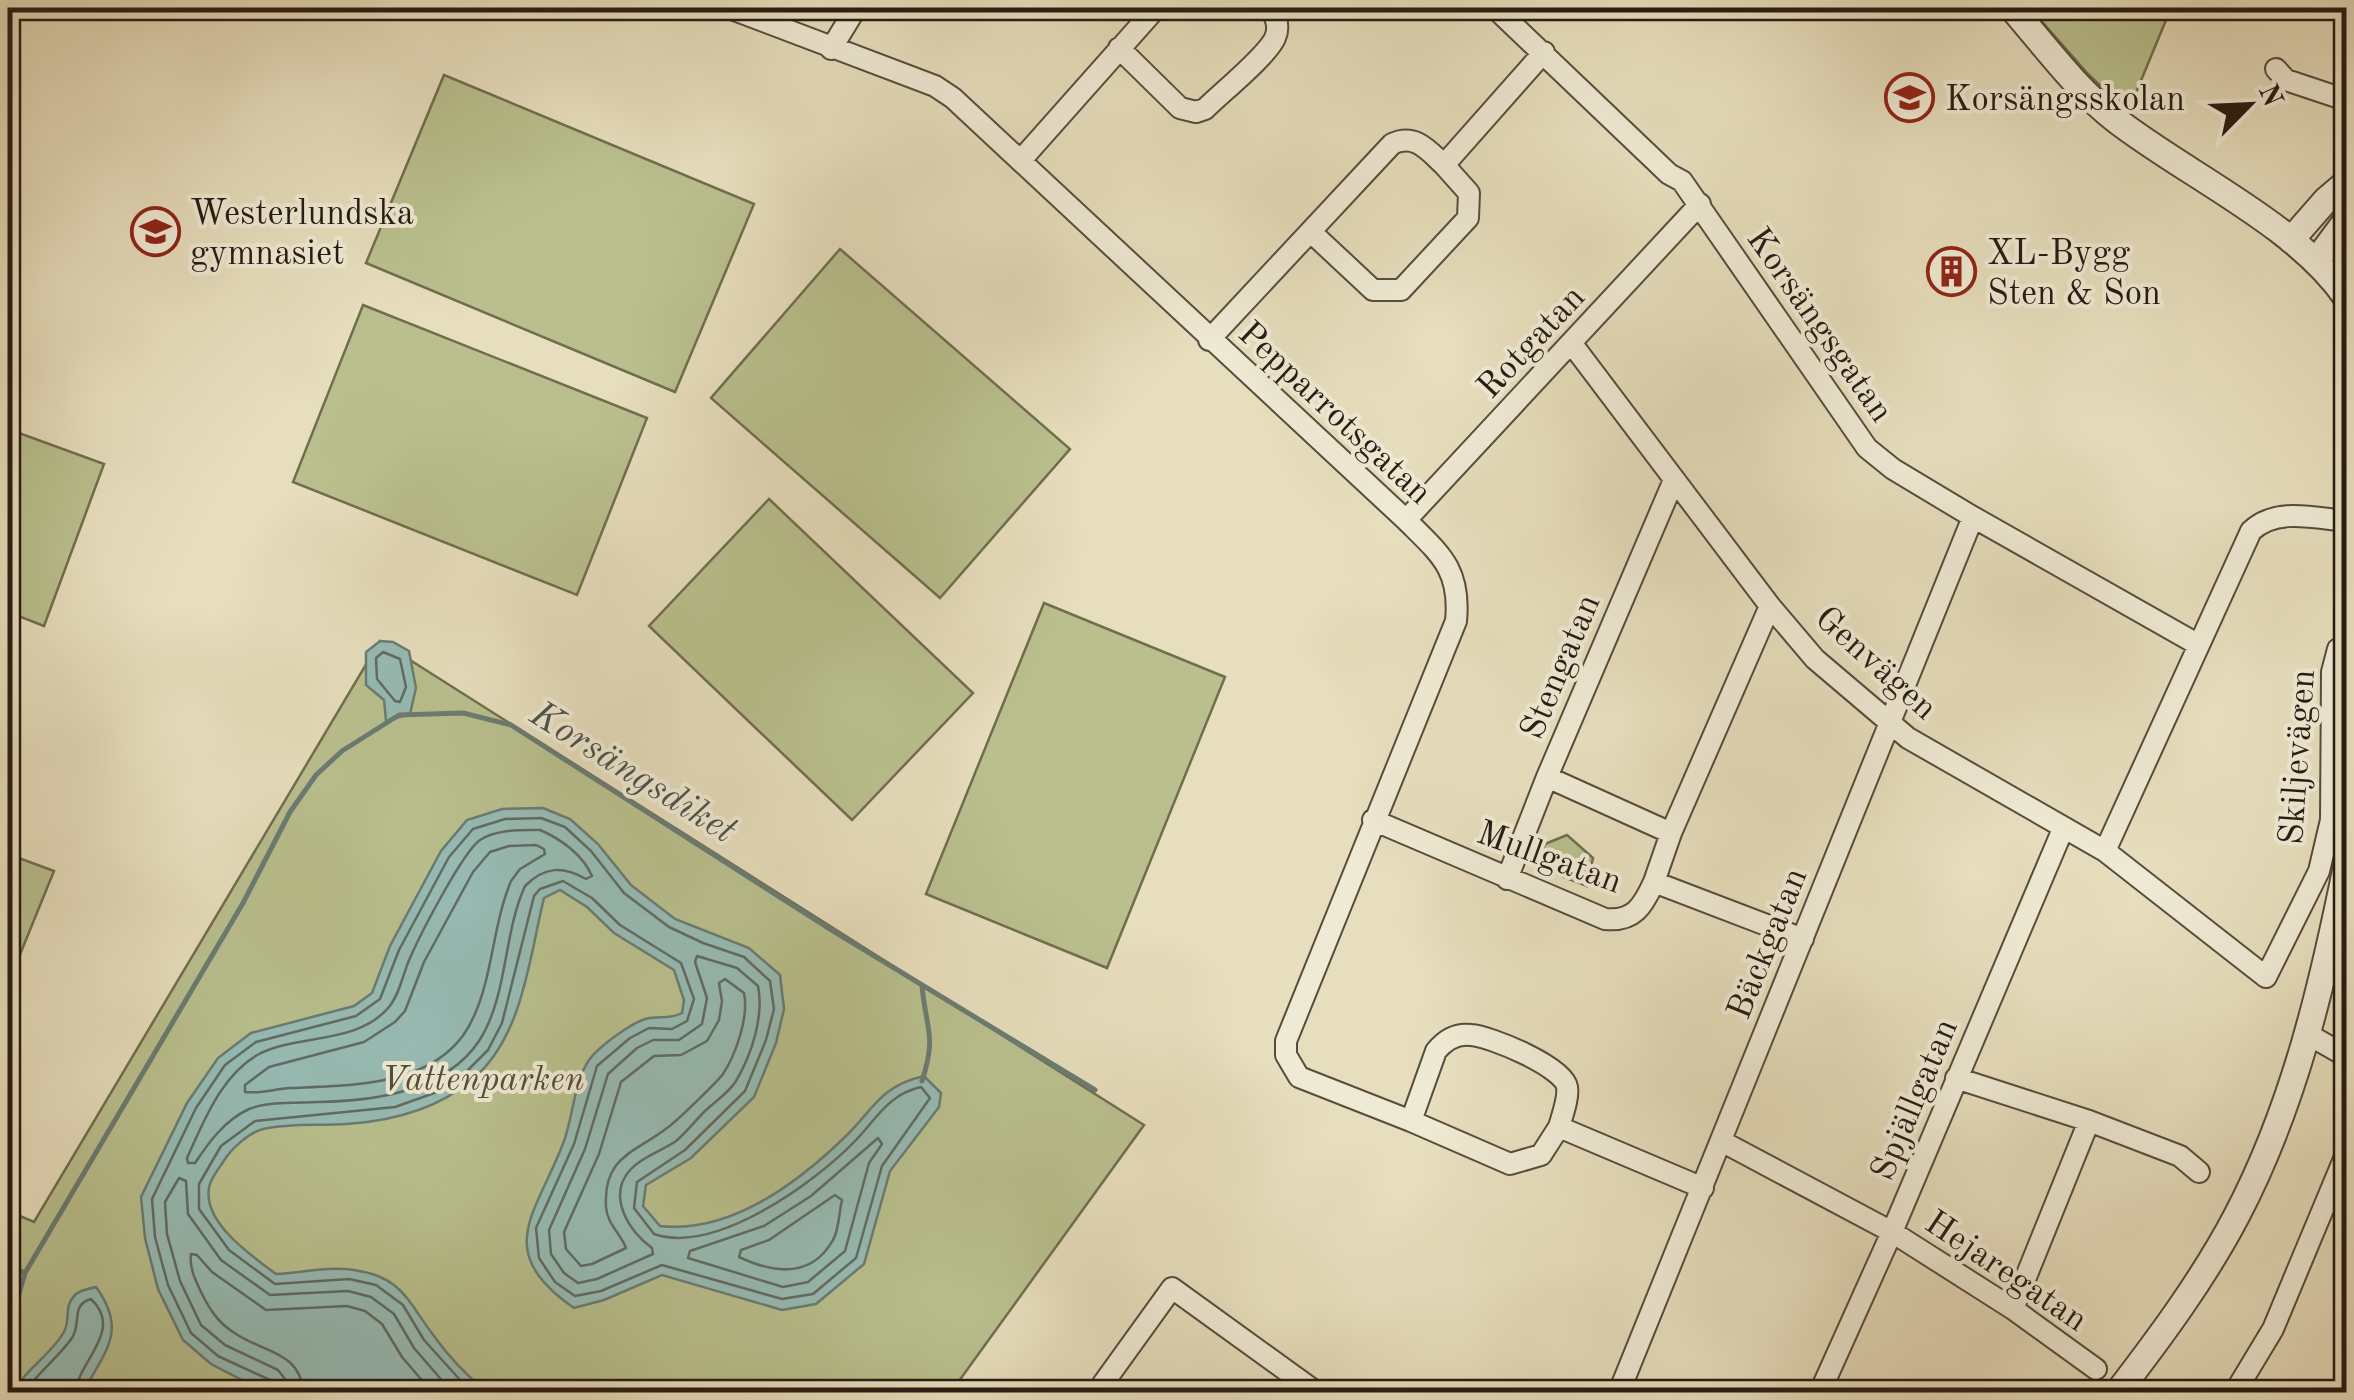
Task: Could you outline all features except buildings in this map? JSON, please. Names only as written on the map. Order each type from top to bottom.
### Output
[{"type":"street","name":"Pepparrotsgatan","points":[[729,8],[935,86],[953,98],[1406,520],[1439,552],[1451,570],[1457,588],[1456,621],[1286,1041],[1286,1055],[1298,1077],[1410,1120]]},
{"type":"street","points":[[831,49],[856,8]]},
{"type":"street","points":[[1021,160],[1156,8]]},
{"type":"street","points":[[1118,48],[1180,108],[1196,112],[1205,109],[1272,42],[1276,16],[1268,8]]},
{"type":"street","name":"Korsängsgatan","points":[[1495,8],[1668,174],[1682,181],[1866,448],[1893,469],[1973,517],[2197,644]]},
{"type":"street","points":[[2012,8],[2081,88],[2114,118],[2291,240],[2317,260],[2346,296]]},
{"type":"street","points":[[1444,165],[1544,52]]},
{"type":"street","points":[[2276,69],[2286,80],[2346,100]]},
{"type":"street","points":[[1210,340],[1310,232],[1392,144],[1400,140],[1419,142],[1469,194],[1468,218],[1401,290],[1373,290],[1310,232]]},
{"type":"street","points":[[2291,240],[2326,200],[2346,184]]},
{"type":"street","name":"Rotgatan","points":[[1406,520],[1700,204]]},
{"type":"street","points":[[2317,260],[2346,221]]},
{"type":"street","name":"Genvägen","points":[[1572,344],[1814,659],[1889,724],[2105,851],[2266,977]]},
{"type":"street","name":"Stengatan","points":[[1507,879],[1546,777],[1674,480]]},
{"type":"street","points":[[2105,851],[2242,546],[2262,520],[2276,516],[2346,521]]},
{"type":"street","name":"Bäckgatan","points":[[1620,1392],[1973,517]]},
{"type":"street","points":[[1654,882],[1671,833],[1770,606]]},
{"type":"street","name":"Skiljevägen","points":[[2266,977],[2319,872],[2331,820],[2332,672],[2338,649]]},
{"type":"street","points":[[1546,777],[1671,833]]},
{"type":"street","name":"Mullgatan","points":[[1373,820],[1606,919],[1616,920],[1636,912],[1654,882],[1803,939]]},
{"type":"street","name":"Spjällgatan","points":[[1822,1391],[2063,829]]},
{"type":"street","points":[[2118,1392],[2170,1326],[2236,1217],[2264,1157],[2309,1036],[2346,868]]},
{"type":"street","points":[[1474,1034],[1550,1066],[1562,1076],[1568,1088],[1559,1127],[1541,1156],[1510,1164],[1410,1120],[1436,1051],[1444,1042],[1474,1034]]},
{"type":"street","points":[[2309,1036],[2346,1056]]},
{"type":"street","points":[[1956,1078],[2089,1121],[2180,1156],[2199,1172]]},
{"type":"street","points":[[2014,1309],[2089,1121]]},
{"type":"street","points":[[1559,1127],[1703,1188]]},
{"type":"street","name":"Hejaregatan","points":[[1723,1142],[1892,1232],[2014,1309],[2096,1369]]},
{"type":"street","points":[[2234,1392],[2273,1329],[2346,1154]]},
{"type":"street","points":[[1097,1392],[1172,1288],[1316,1392]]},
{"type":"green space","points":[[2030,8],[2171,8],[2128,112],[2088,74]]},
{"type":"green space","points":[[444,75],[754,204],[675,392],[366,263]]},
{"type":"green space","points":[[840,249],[1070,449],[940,598],[711,398]]},
{"type":"green space","points":[[363,305],[647,418],[577,595],[293,482]]},
{"type":"green space","points":[[8,429],[104,464],[44,626],[8,612]]},
{"type":"green space","points":[[769,499],[973,693],[852,820],[649,626]]},
{"type":"green space","points":[[1044,603],[1225,677],[1107,968],[926,894]]},
{"type":"green space","name":"Vattenparken","points":[[380,641],[1144,1125],[951,1392],[8,1392],[8,1211],[34,1222]]},
{"type":"green space","points":[[1567,835],[1593,858],[1587,886],[1538,867],[1545,844]]},
{"type":"green space","points":[[8,854],[54,871],[8,984]]},
{"type":"water","points":[[380,641],[393,642],[409,651],[416,688],[410,714],[386,721],[384,700],[366,685],[366,652]]},
{"type":"water","name":"Vattenparken","points":[[543,808],[570,819],[598,844],[631,885],[675,919],[749,948],[780,975],[784,1009],[776,1043],[754,1097],[691,1158],[646,1185],[643,1206],[660,1226],[712,1222],[762,1201],[828,1153],[880,1099],[909,1080],[924,1076],[941,1093],[939,1107],[890,1171],[864,1264],[816,1304],[782,1310],[662,1275],[604,1300],[574,1308],[549,1287],[534,1268],[527,1249],[528,1230],[564,1141],[584,1069],[599,1049],[631,1026],[645,1019],[682,1013],[684,1000],[674,970],[614,933],[587,907],[560,890],[544,898],[522,995],[503,1041],[473,1079],[430,1106],[397,1116],[257,1131],[231,1152],[209,1188],[209,1201],[221,1226],[276,1274],[344,1269],[370,1273],[394,1285],[452,1359],[487,1392],[279,1392],[244,1381],[211,1364],[183,1340],[158,1289],[145,1238],[141,1197],[187,1103],[218,1058],[251,1033],[354,1006],[372,993],[390,946],[441,851],[467,820],[502,809]]},
{"type":"water","points":[[96,1287],[106,1302],[112,1329],[105,1352],[83,1392],[14,1392],[64,1332],[71,1300],[79,1292]]},
{"type":"waterway","name":"Korsängsdiket","points":[[8,1331],[25,1273],[243,903],[290,812],[316,775],[342,751],[399,715],[463,713],[511,725],[825,926],[1095,1090]]},
{"type":"waterway","points":[[922,986],[930,1042],[922,1081]]},
{"type":"waterway","name":"Korsängsdiket","points":[[8,1265],[25,1273]]},
{"type":"place","name":"Korsängsskolan","points":[[1910,98]]},
{"type":"place","name":"Westerlundska gymnasiet","points":[[155,232]]},
{"type":"place","name":"XL-Bygg Sten & Son","points":[[1952,272]]}]
